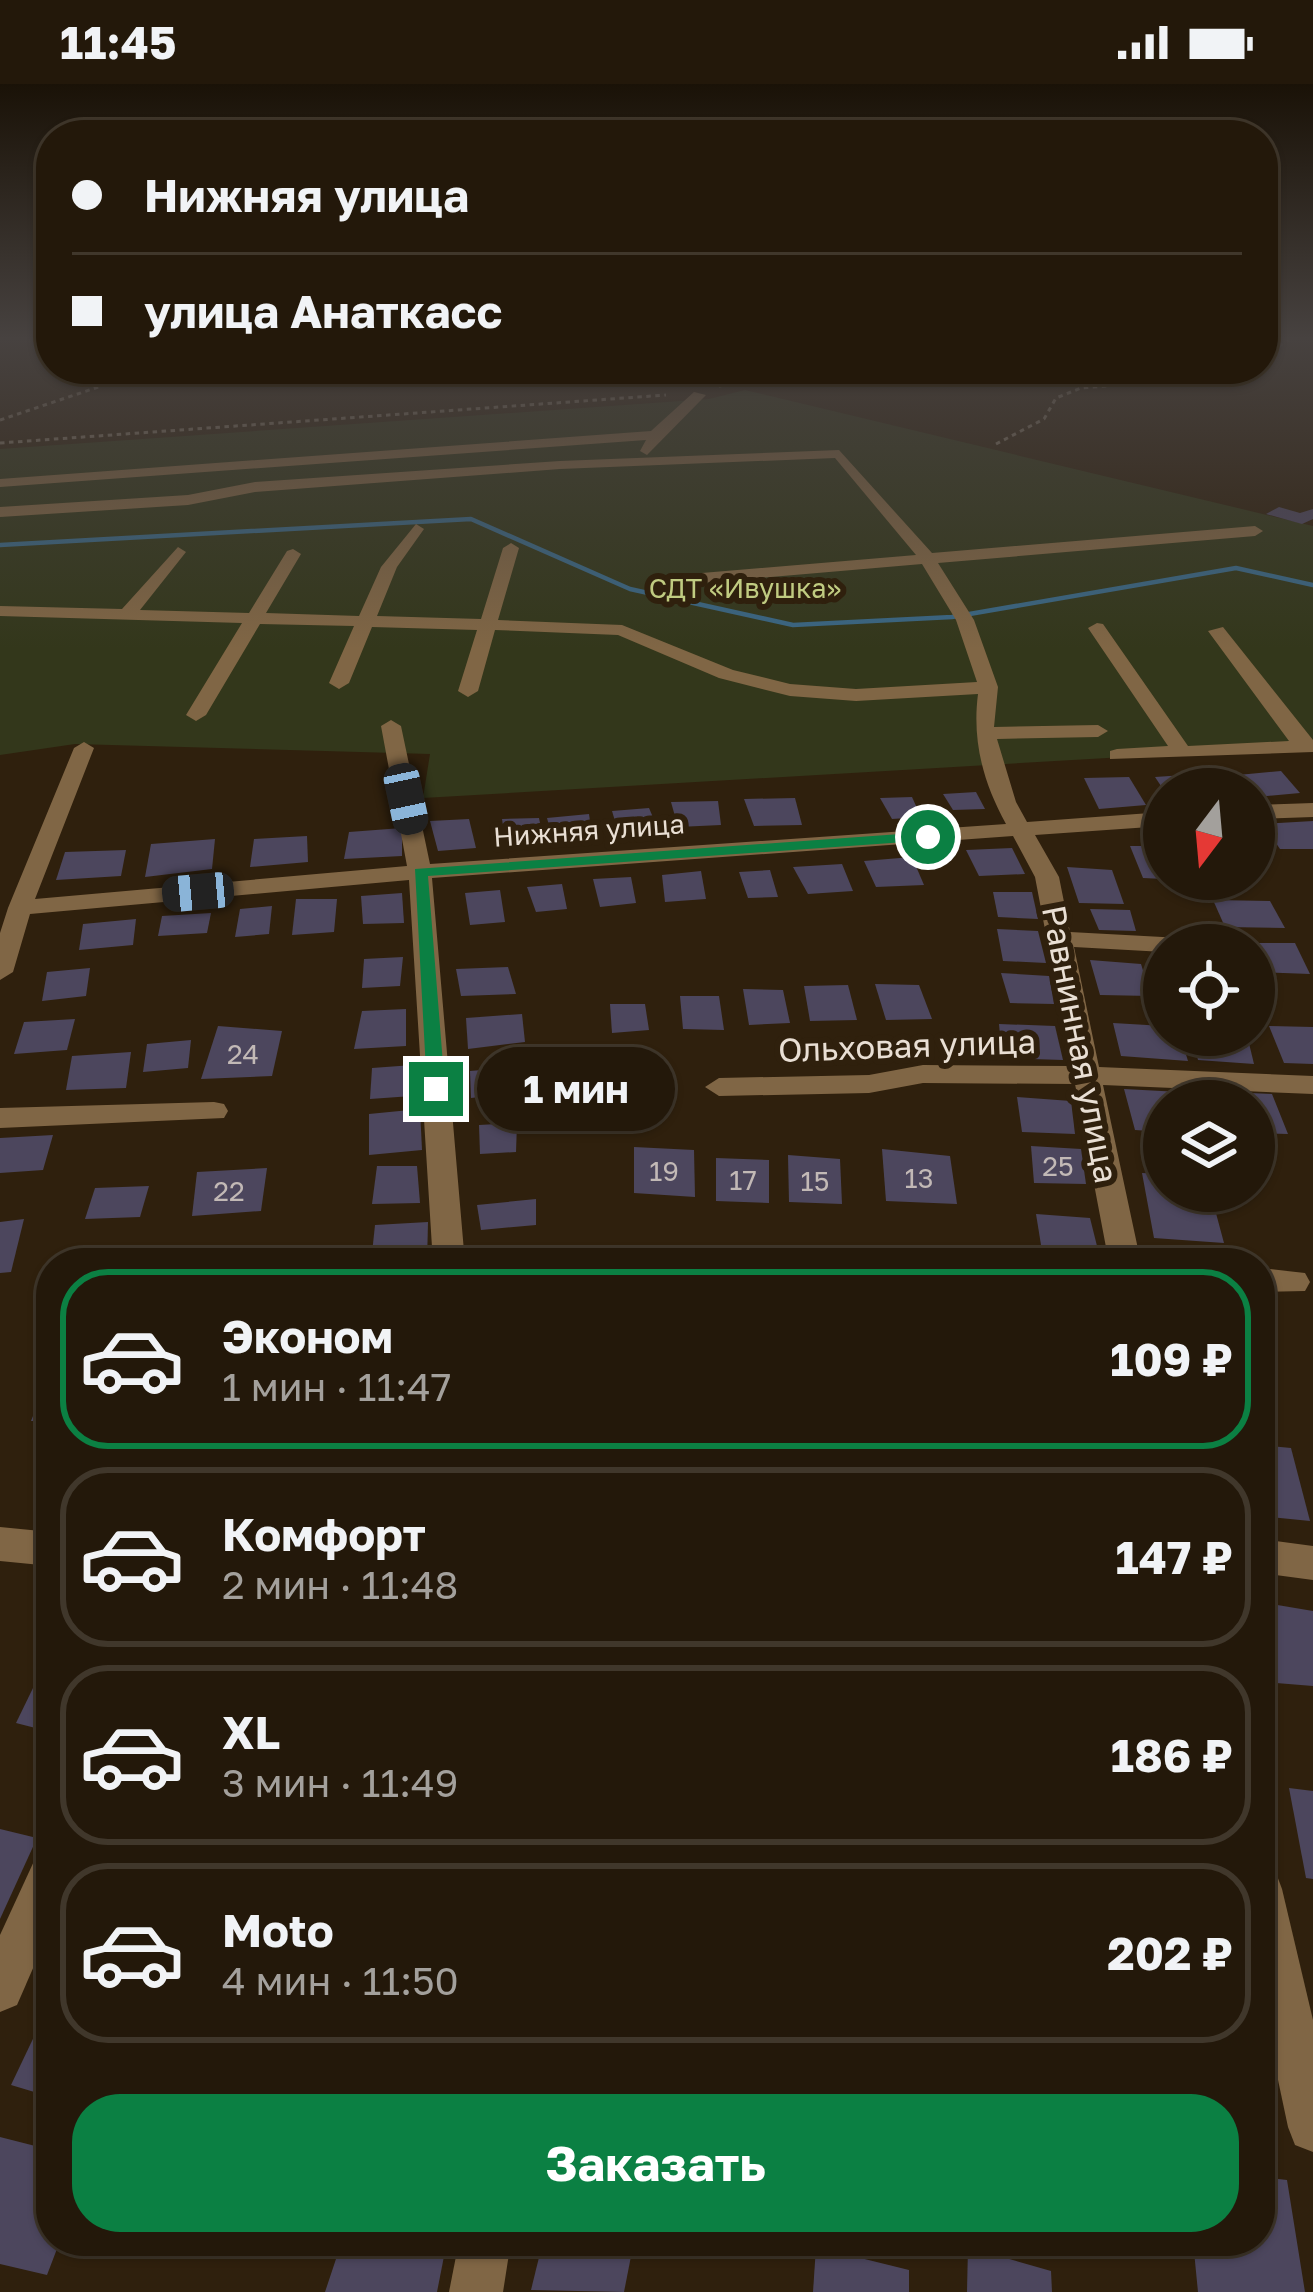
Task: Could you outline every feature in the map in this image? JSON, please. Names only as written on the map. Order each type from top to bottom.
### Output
[{"type":"street","points":[[0,483],[558,443]]},
{"type":"street","points":[[642,461],[652,443]]},
{"type":"street","points":[[0,512],[188,500],[255,488],[834,452],[927,558],[962,615],[988,686],[984,730]]},
{"type":"street","points":[[339,683],[389,567],[416,529]]},
{"type":"street","points":[[678,580],[1255,531]]},
{"type":"street","points":[[468,691],[511,548]]},
{"type":"street","points":[[127,614],[178,552]]},
{"type":"street","points":[[196,715],[293,554]]},
{"type":"street","points":[[0,611],[622,630],[727,675],[799,691],[861,695],[988,686]]},
{"type":"street","points":[[1097,628],[1183,754]]},
{"type":"street","points":[[1217,631],[1308,746]]},
{"type":"street","points":[[939,691],[984,730],[1098,730]]},
{"type":"street","points":[[391,726],[420,872],[448,1248]]},
{"type":"street","name":"Равнинная улица","points":[[984,730],[992,764],[1020,830],[1047,877],[1122,1248]]},
{"type":"street","points":[[1118,755],[1308,746]]},
{"type":"street","points":[[0,972],[12,913],[84,748]]},
{"type":"street","points":[[1275,811],[1313,810]]},
{"type":"street","name":"Нижняя улица","points":[[12,913],[420,872],[1143,821]]},
{"type":"street","points":[[1061,938],[1143,943]]},
{"type":"street","name":"Ольховая улица","points":[[719,1087],[868,1084],[923,1075],[1086,1075],[1313,1085]]},
{"type":"street","points":[[0,1118],[214,1111]]},
{"type":"street","points":[[1275,1281],[1294,1282]]},
{"type":"street","points":[[0,1544],[36,1548]]},
{"type":"street","points":[[1275,1558],[1313,1563]]},
{"type":"street","points":[[0,1988],[36,1908]]},
{"type":"street","points":[[1275,1956],[1313,2127]]},
{"type":"street","points":[[476,2292],[482,2256]]},
{"type":"green space","name":"СДТ «Ивушка»","points":[[85,443],[967,443],[1313,526],[1313,746],[423,798],[430,754],[75,744],[0,755],[0,449]]},
{"type":"building","points":[[1279,507],[1300,513],[1313,509],[1313,519],[1302,524],[1266,514]]},
{"type":"building","points":[[1281,771],[1300,793],[1275,795],[1275,772]]},
{"type":"building","points":[[1129,777],[1143,805],[1099,809],[1084,778]]},
{"type":"building","points":[[976,792],[985,809],[953,810],[943,794]]},
{"type":"building","points":[[912,797],[921,817],[892,819],[880,798]]},
{"type":"building","points":[[795,798],[802,825],[754,826],[744,799]]},
{"type":"building","points":[[718,801],[721,825],[678,827],[671,802]]},
{"type":"building","points":[[649,808],[658,829],[618,831],[612,811]]},
{"type":"building","points":[[589,814],[592,836],[552,837],[547,818]]},
{"type":"building","points":[[539,818],[543,838],[505,840],[502,819]]},
{"type":"building","points":[[469,819],[476,848],[438,851],[430,821]]},
{"type":"building","points":[[1313,821],[1313,849],[1280,849],[1275,823]]},
{"type":"building","points":[[402,828],[402,856],[344,859],[349,832]]},
{"type":"building","points":[[307,836],[308,862],[250,867],[254,839]]},
{"type":"building","points":[[215,839],[212,869],[145,877],[151,844]]},
{"type":"building","points":[[1130,846],[1143,846],[1143,878]]},
{"type":"building","points":[[1012,848],[1025,874],[979,876],[966,850]]},
{"type":"building","points":[[126,850],[121,876],[56,880],[65,852]]},
{"type":"building","points":[[912,857],[924,885],[876,887],[864,861]]},
{"type":"building","points":[[842,864],[853,891],[808,894],[793,867]]},
{"type":"building","points":[[1067,867],[1112,870],[1124,904],[1079,903]]},
{"type":"building","points":[[770,870],[778,897],[748,898],[739,872]]},
{"type":"building","points":[[701,871],[706,899],[665,902],[662,875]]},
{"type":"building","points":[[631,877],[636,903],[600,907],[593,879]]},
{"type":"building","points":[[562,884],[567,909],[536,912],[527,887]]},
{"type":"building","points":[[500,890],[505,922],[470,925],[465,893]]},
{"type":"building","points":[[993,892],[1032,892],[1038,919],[998,917]]},
{"type":"building","points":[[402,893],[404,923],[363,924],[361,896]]},
{"type":"building","points":[[296,899],[337,899],[334,932],[292,935]]},
{"type":"building","points":[[1213,900],[1270,901],[1285,928],[1275,924],[1224,924]]},
{"type":"building","points":[[272,906],[269,934],[235,937],[240,909]]},
{"type":"building","points":[[1090,909],[1130,910],[1136,931],[1099,930]]},
{"type":"building","points":[[211,913],[207,933],[158,936],[162,916]]},
{"type":"building","points":[[136,919],[133,945],[79,950],[83,924]]},
{"type":"building","points":[[997,929],[1038,931],[1046,963],[1003,961]]},
{"type":"building","points":[[1275,943],[1295,943],[1310,974],[1275,973]]},
{"type":"building","points":[[403,957],[400,986],[362,988],[364,959]]},
{"type":"building","points":[[1090,960],[1141,964],[1143,996],[1100,995]]},
{"type":"building","points":[[508,967],[516,994],[461,996],[456,969]]},
{"type":"building","points":[[90,968],[86,996],[42,1001],[47,972]]},
{"type":"building","points":[[1001,973],[1049,976],[1054,1004],[1010,1003]]},
{"type":"building","points":[[875,984],[919,985],[932,1019],[886,1020]]},
{"type":"building","points":[[848,985],[857,1020],[810,1021],[804,986]]},
{"type":"building","points":[[743,989],[783,990],[790,1023],[749,1025]]},
{"type":"building","points":[[680,996],[719,996],[724,1030],[683,1029]]},
{"type":"building","points":[[610,1004],[645,1004],[649,1030],[612,1033]]},
{"type":"building","points":[[406,1009],[406,1046],[354,1049],[362,1011]]},
{"type":"building","points":[[522,1014],[525,1042],[468,1049],[466,1018]]},
{"type":"building","points":[[75,1019],[67,1050],[14,1054],[24,1022]]},
{"type":"building","points":[[1113,1023],[1143,1025],[1143,1056],[1186,1056],[1188,1061],[1121,1056]]},
{"type":"building","points":[[999,1024],[1055,1026],[1063,1060],[1002,1058]]},
{"type":"building","points":[[218,1026],[282,1031],[272,1076],[201,1079]]},
{"type":"building","points":[[1275,1026],[1313,1027],[1313,1064],[1284,1063]]},
{"type":"building","points":[[191,1040],[188,1068],[143,1072],[147,1044]]},
{"type":"building","points":[[131,1052],[126,1088],[66,1090],[72,1056]]},
{"type":"building","points":[[1197,1056],[1252,1056],[1254,1064],[1198,1060]]},
{"type":"building","points":[[413,1065],[412,1096],[370,1099],[372,1068]]},
{"type":"building","points":[[529,1066],[532,1091],[471,1098],[470,1071]]},
{"type":"building","points":[[1124,1089],[1143,1090],[1143,1131],[1135,1130]]},
{"type":"building","points":[[1017,1097],[1071,1101],[1075,1134],[1022,1132]]},
{"type":"building","points":[[1275,1102],[1288,1134],[1275,1134]]},
{"type":"building","points":[[420,1109],[422,1150],[369,1155],[369,1114]]},
{"type":"building","points":[[517,1123],[516,1152],[480,1154],[479,1125]]},
{"type":"building","points":[[53,1135],[43,1170],[0,1173],[0,1138]]},
{"type":"building","points":[[1031,1146],[1081,1149],[1086,1184],[1034,1183]]},
{"type":"building","points":[[634,1147],[694,1150],[695,1197],[634,1193]]},
{"type":"building","points":[[882,1149],[950,1156],[957,1204],[886,1201]]},
{"type":"building","points":[[788,1155],[840,1159],[842,1204],[789,1202]]},
{"type":"building","points":[[716,1158],[769,1160],[769,1203],[716,1201]]},
{"type":"building","points":[[377,1166],[417,1166],[420,1203],[372,1204]]},
{"type":"building","points":[[267,1168],[261,1211],[192,1216],[197,1172]]},
{"type":"building","points":[[149,1186],[140,1217],[85,1219],[95,1188]]},
{"type":"building","points":[[536,1199],[536,1225],[481,1230],[477,1205]]},
{"type":"building","points":[[1149,1212],[1216,1212],[1224,1243],[1154,1238]]},
{"type":"building","points":[[1036,1214],[1090,1218],[1098,1248],[1042,1248]]},
{"type":"building","points":[[24,1219],[11,1272],[0,1273],[0,1222]]},
{"type":"building","points":[[428,1222],[427,1248],[373,1248],[375,1225]]},
{"type":"building","points":[[1275,1446],[1291,1448],[1310,1521],[1275,1518]]},
{"type":"building","points":[[1275,1605],[1313,1611],[1313,1686],[1275,1683]]},
{"type":"building","points":[[36,1682],[36,1728],[16,1723]]},
{"type":"building","points":[[1289,1788],[1313,1791],[1313,1879],[1306,1878]]},
{"type":"building","points":[[0,1829],[36,1840],[0,1919]]},
{"type":"building","points":[[36,2032],[36,2092],[11,2085]]},
{"type":"building","points":[[0,2137],[36,2146],[36,2256],[54,2256],[47,2275],[0,2264]]},
{"type":"building","points":[[1275,2179],[1287,2180],[1305,2292],[1198,2292],[1194,2256],[1275,2256]]},
{"type":"building","points":[[337,2256],[444,2256],[437,2292],[325,2292]]},
{"type":"building","points":[[539,2256],[631,2256],[624,2292],[531,2290]]},
{"type":"building","points":[[815,2256],[852,2256],[909,2270],[909,2292],[813,2292]]},
{"type":"building","points":[[968,2256],[999,2256],[1051,2271],[1052,2292],[967,2292]]},
{"type":"waterway","points":[[0,545],[471,519],[630,589],[793,625],[952,617],[1236,568],[1313,585]]},
{"type":"route","points":[[436,1089],[420,872],[928,837]]}]
